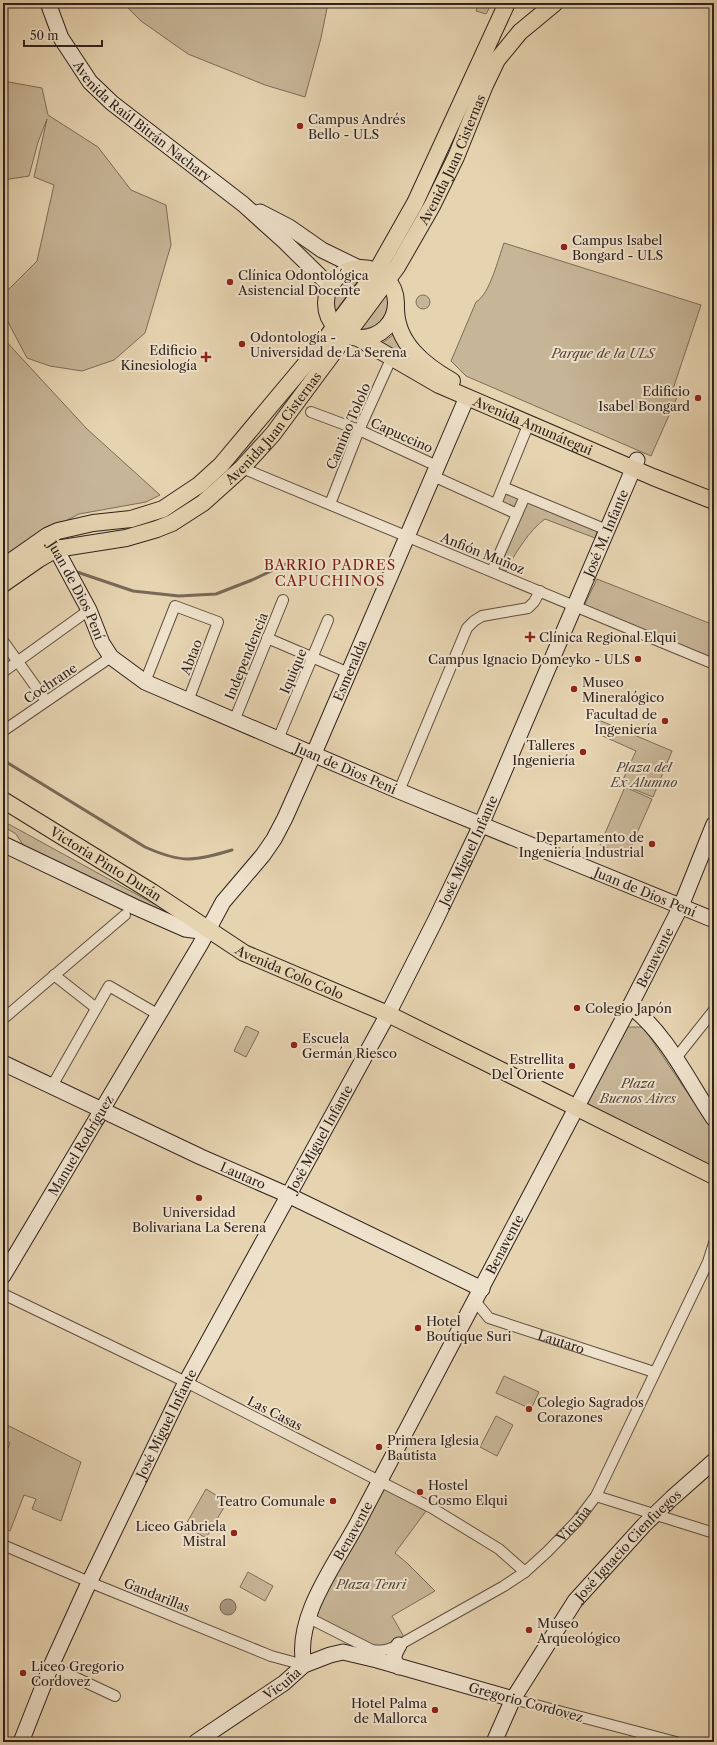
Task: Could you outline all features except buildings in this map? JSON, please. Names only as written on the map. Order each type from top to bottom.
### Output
[{"type":"main road","name":"Avenida Juan Cisternas","points":[[3,584],[39,559],[52,543],[126,538],[157,529],[185,515],[203,503],[242,468],[273,434],[346,333],[381,276],[507,3]]},
{"type":"main road","name":"Avenida Juan Cisternas","points":[[381,276],[397,267],[432,206],[456,157],[497,60],[520,32],[555,3]]},
{"type":"main road","points":[[381,276],[359,268],[342,273],[330,286],[326,297],[326,310],[346,333],[371,337],[383,331],[392,320],[396,308]]},
{"type":"main road","name":"Avenida Amunátegui","points":[[381,276],[394,294],[396,321],[411,349],[421,360],[446,377],[459,385],[714,501]]},
{"type":"main road","name":"Avenida Juan Cisternas","points":[[3,567],[52,543],[73,527],[131,520],[163,509],[179,500],[199,485],[221,465],[267,412],[318,349],[346,333]]},
{"type":"main road","name":"Avenida Amunátegui","points":[[346,333],[380,350],[391,359],[439,385],[467,397],[635,464],[714,490]]},
{"type":"main road","name":"Victoria Pinto Durán","points":[[3,800],[159,896],[208,930]]},
{"type":"main road","name":"Avenida Colo Colo","points":[[208,930],[244,953],[388,1014],[714,1176]]},
{"type":"street","name":"Avenida Raúl Bitrán Nachary","points":[[48,3],[61,38],[90,82],[112,103],[243,204],[284,240],[330,286]]},
{"type":"street","name":"Avenida Raúl Bitrán Nachary","points":[[243,204],[279,221],[322,250],[359,268]]},
{"type":"street","name":"Camino Tololo","points":[[330,504],[359,430],[391,359]]},
{"type":"street","name":"Esmeralda","points":[[208,930],[227,896],[257,863],[274,839],[314,754],[467,397]]},
{"type":"street","name":"Capuccino","points":[[311,412],[359,430],[517,514]]},
{"type":"street","points":[[496,504],[529,423]]},
{"type":"street","name":"José M. Infante","points":[[575,605],[635,464]]},
{"type":"street","name":"Anfión Muñoz","points":[[242,468],[714,664]]},
{"type":"street","points":[[503,487],[608,530]]},
{"type":"street","points":[[492,571],[525,496]]},
{"type":"street","name":"Juan de Dios Pení","points":[[52,543],[88,610],[102,643],[111,657],[145,682],[399,791],[714,920]]},
{"type":"street","points":[[399,791],[467,628],[482,616],[528,608],[534,602],[540,591]]},
{"type":"street","name":"Independencia","points":[[234,721],[282,600]]},
{"type":"street","name":"José Miguel Infante","points":[[21,1742],[51,1666],[90,1581],[186,1382],[388,1014],[436,919],[481,825],[575,605]]},
{"type":"street","name":"Abtao","points":[[145,682],[175,606],[218,622],[188,701]]},
{"type":"street","points":[[3,672],[88,610]]},
{"type":"street","name":"Iquique","points":[[281,732],[328,620]]},
{"type":"street","points":[[267,638],[349,673]]},
{"type":"street","points":[[3,641],[46,701]]},
{"type":"street","name":"Cochrane","points":[[3,731],[111,657]]},
{"type":"street","name":"Benavente","points":[[304,1665],[301,1653],[307,1617],[315,1599],[380,1481],[630,1006],[681,906],[714,824]]},
{"type":"street","points":[[3,844],[134,907],[185,929],[200,931],[208,930]]},
{"type":"street","points":[[3,1019],[125,915]]},
{"type":"street","name":"Manuel Rodríguez","points":[[3,1276],[208,930]]},
{"type":"street","points":[[54,975],[96,1008]]},
{"type":"street","points":[[52,1086],[108,986],[159,1015]]},
{"type":"street","points":[[630,1006],[646,1019],[676,1058],[714,1119]]},
{"type":"street","points":[[676,1058],[714,1010]]},
{"type":"street","name":"Lautaro","points":[[3,1063],[288,1196],[478,1295],[489,1318],[654,1372]]},
{"type":"street","name":"Vicuña","points":[[307,1617],[372,1650],[379,1652],[399,1645],[504,1586],[524,1572],[547,1552],[585,1513],[596,1496],[654,1372],[708,1262],[714,1243]]},
{"type":"street","name":"Las Casas","points":[[3,1294],[186,1382],[432,1508],[499,1549],[524,1572]]},
{"type":"street","name":"José Ignacio Cienfuegos","points":[[494,1742],[513,1699],[575,1601],[654,1514],[714,1461]]},
{"type":"street","points":[[596,1496],[714,1533]]},
{"type":"street","name":"Gandarillas","points":[[3,1545],[271,1656],[304,1665]]},
{"type":"street","points":[[399,1645],[394,1654],[394,1662],[399,1667]]},
{"type":"street","name":"Vicuña","points":[[196,1742],[284,1683],[304,1665],[330,1654],[343,1652],[377,1660]]},
{"type":"street","name":"Gregorio Cordovez","points":[[377,1660],[513,1699],[676,1742]]},
{"type":"street","points":[[51,1666],[115,1696]]},
{"type":"green space","points":[[123,3],[328,3],[321,38],[305,97],[265,85],[188,54],[141,21]]},
{"type":"green space","points":[[479,3],[492,3],[486,14],[476,11]]},
{"type":"green space","points":[[3,81],[42,88],[48,115],[98,147],[131,190],[166,205],[171,245],[145,333],[114,360],[82,371],[50,366],[27,358],[7,320],[4,294],[37,261],[54,185],[34,177],[47,119],[38,142],[29,176],[3,180]]},
{"type":"green space","name":"Parque de la ULS","points":[[504,243],[701,305],[672,392],[678,395],[651,456],[466,376],[451,361],[476,302],[481,298],[489,284]]},
{"type":"green space","points":[[355,271],[365,271],[334,313],[330,301],[335,284],[343,276],[349,273]]},
{"type":"green space","points":[[387,291],[388,305],[383,318],[374,326],[360,329]]},
{"type":"green space","points":[[420,295],[426,295],[430,299],[430,305],[426,309],[420,309],[416,305],[416,299]]},
{"type":"green space","points":[[393,335],[408,353],[435,375],[382,343]]},
{"type":"green space","points":[[3,338],[87,429],[160,495],[146,502],[79,514],[38,535],[3,559]]},
{"type":"green space","points":[[504,491],[519,497],[516,506],[512,508],[503,505],[501,501]]},
{"type":"green space","points":[[528,500],[598,529],[595,538],[545,519],[539,523],[528,536],[506,571],[499,569]]},
{"type":"green space","points":[[597,579],[714,625],[714,660],[584,606]]},
{"type":"green space","name":"Plaza del Ex Alumno","points":[[599,720],[672,751],[653,797],[621,784],[636,751],[594,732]]},
{"type":"green space","points":[[625,787],[652,799],[627,856],[600,845]]},
{"type":"green space","points":[[3,821],[187,922],[25,848],[16,834],[3,826]]},
{"type":"green space","points":[[246,1026],[259,1032],[246,1057],[234,1051]]},
{"type":"green space","name":"Plaza Buenos Aires","points":[[627,1027],[643,1027],[714,1132],[714,1168],[588,1109],[588,1098]]},
{"type":"green space","points":[[504,1376],[539,1392],[531,1409],[496,1393]]},
{"type":"green space","points":[[496,1416],[513,1425],[497,1456],[480,1447]]},
{"type":"green space","points":[[3,1423],[81,1462],[61,1521],[32,1509],[36,1499],[24,1495],[10,1531],[3,1529],[3,1460],[10,1443],[3,1439]]},
{"type":"green space","name":"Plaza Tenri","points":[[381,1486],[426,1511],[395,1553],[435,1591],[392,1616],[404,1637],[378,1649],[319,1620],[316,1615],[316,1608]]},
{"type":"green space","points":[[206,1489],[227,1502],[206,1538],[185,1526]]},
{"type":"green space","points":[[248,1572],[273,1586],[265,1601],[240,1587]]},
{"type":"shaded area","points":[[228,1599],[235,1604],[236,1607],[231,1614],[228,1615],[221,1610],[220,1607],[225,1600]]},
{"type":"waterway","points":[[74,571],[133,591],[179,596],[216,594],[252,580],[288,563]]},
{"type":"waterway","points":[[3,760],[145,847],[169,856],[188,859],[208,857],[232,850]]},
{"type":"place","name":"Campus Andrés Bello - ULS","points":[[300,126]]},
{"type":"place","name":"Campus Isabel Bongard - ULS","points":[[564,247]]},
{"type":"place","name":"Clínica Odontológica Asistencial Docente","points":[[230,282]]},
{"type":"place","name":"Odontología - Universidad de La Serena","points":[[242,344]]},
{"type":"place","name":"Edificio Kinesiología","points":[[206,357]]},
{"type":"place","name":"Edificio Isabel Bongard","points":[[698,398]]},
{"type":"place","name":"Clínica Regional Elqui","points":[[530,637]]},
{"type":"place","name":"Campus Ignacio Domeyko - ULS","points":[[638,659]]},
{"type":"place","name":"Museo Mineralógico","points":[[574,689]]},
{"type":"place","name":"Facultad de Ingeniería","points":[[665,721]]},
{"type":"place","name":"Talleres Ingeniería","points":[[583,752]]},
{"type":"place","name":"Departamento de Ingeniería Industrial","points":[[652,844]]},
{"type":"place","name":"Colegio Japón","points":[[577,1008]]},
{"type":"place","name":"Escuela Germán Riesco","points":[[294,1045]]},
{"type":"place","name":"Estrellita Del Oriente","points":[[572,1066]]},
{"type":"place","name":"Universidad Bolivariana La Serena","points":[[199,1198]]},
{"type":"place","name":"Hotel Boutique Suri","points":[[418,1328]]},
{"type":"place","name":"Colegio Sagrados Corazones","points":[[529,1409]]},
{"type":"place","name":"Primera Iglesia Bautista","points":[[379,1447]]},
{"type":"place","name":"Hostel Cosmo Elqui","points":[[420,1492]]},
{"type":"place","name":"Teatro Comunale","points":[[333,1501]]},
{"type":"place","name":"Liceo Gabriela Mistral","points":[[234,1533]]},
{"type":"place","name":"Museo Arqueológico","points":[[529,1630]]},
{"type":"place","name":"Liceo Gregorio Cordovez","points":[[23,1673]]},
{"type":"place","name":"Hotel Palma de Mallorca","points":[[435,1710]]},
{"type":"district","name":"BARRIO PADRES CAPUCHINOS","points":[[330,574]]}]
